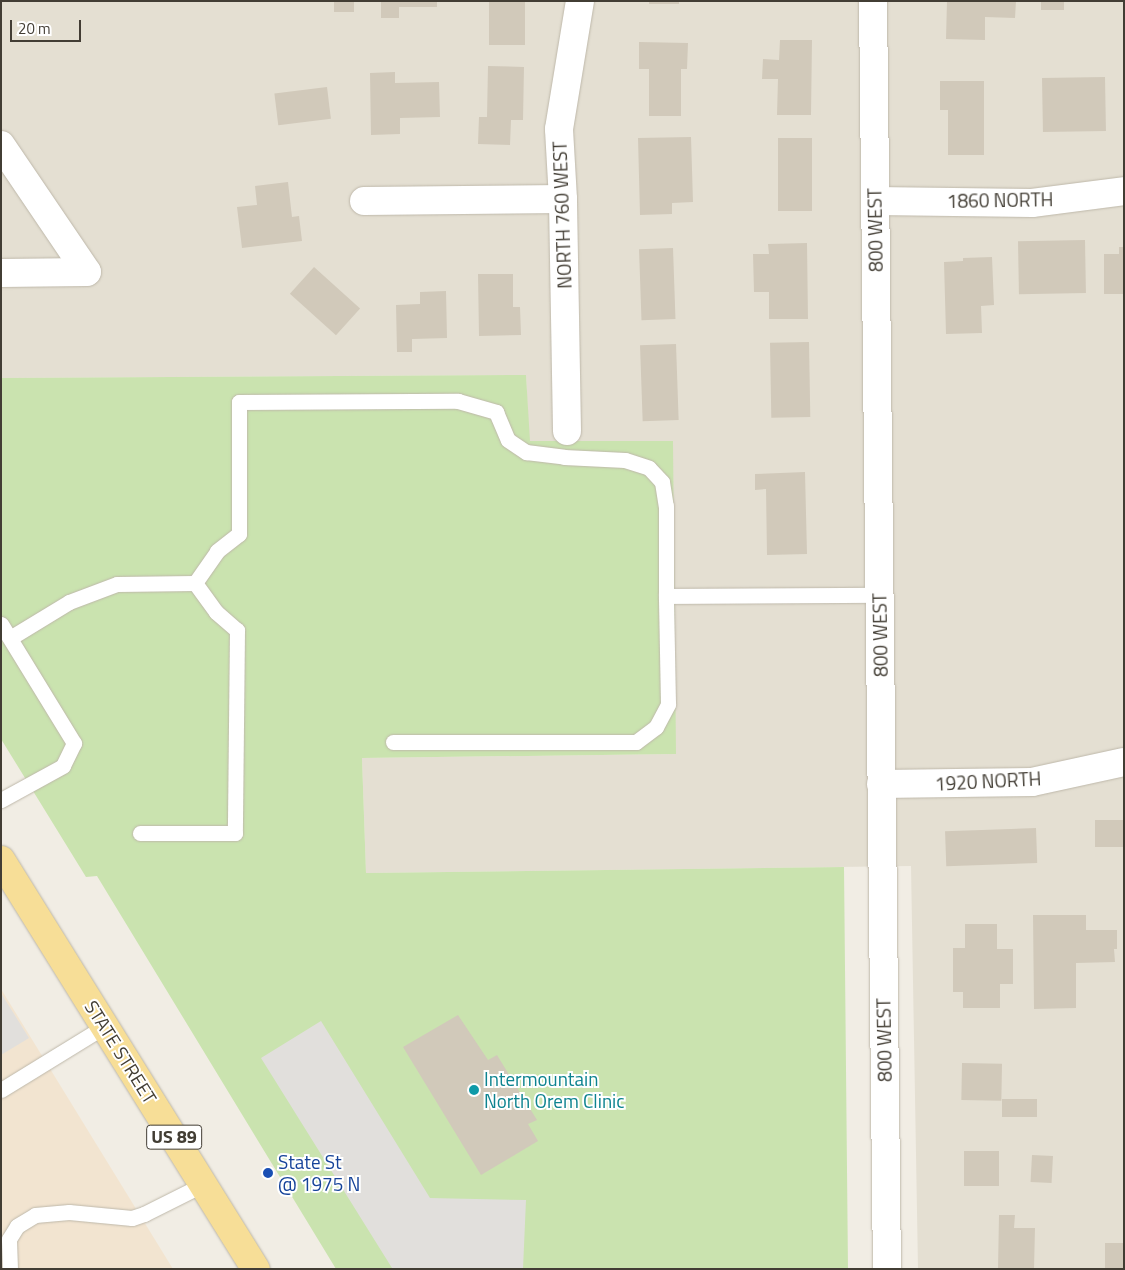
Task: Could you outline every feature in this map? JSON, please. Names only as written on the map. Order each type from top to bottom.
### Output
[{"type":"main road","name":"STATE STREET","points":[[1,860],[256,1269]]},
{"type":"street","name":"NORTH 760 WEST","points":[[567,431],[563,199],[559,129],[580,1]]},
{"type":"street","name":"800 WEST","points":[[873,1],[887,1269]]},
{"type":"street","points":[[1,145],[87,272],[1,273]]},
{"type":"street","name":"1860 NORTH","points":[[875,201],[1032,203],[1124,191]]},
{"type":"street","points":[[364,201],[563,199]]},
{"type":"street","name":"1920 NORTH","points":[[881,784],[1032,782],[1124,762]]},
{"type":"lane","points":[[195,583],[217,551],[239,534],[239,402],[458,401],[496,412],[508,440],[526,452],[564,457],[626,460],[649,468],[662,482],[666,506],[668,704],[656,727],[636,742],[393,742]]},
{"type":"lane","points":[[10,638],[69,602],[117,584],[195,583]]},
{"type":"lane","points":[[140,833],[235,833],[237,630],[216,612],[195,583]]},
{"type":"lane","points":[[666,596],[879,595]]},
{"type":"lane","points":[[1,624],[74,743],[63,766],[1,800]]},
{"type":"lane","points":[[1,1090],[105,1026]]},
{"type":"lane","points":[[10,1269],[9,1240],[18,1226],[35,1215],[69,1212],[132,1218],[144,1214],[204,1184]]},
{"type":"shaded area","points":[[1,1],[1124,1],[1124,1269],[918,1269],[911,866],[366,873],[362,758],[676,754],[529,441],[526,375],[1,378]]},
{"type":"shaded area","points":[[1,989],[173,1269],[1,1269]]},
{"type":"shaded area","points":[[1,993],[29,1038],[1,1055]]},
{"type":"shaded area","points":[[321,1021],[430,1198],[526,1200],[523,1269],[392,1268],[261,1058]]},
{"type":"green space","points":[[526,375],[530,441],[673,441],[676,754],[362,758],[366,873],[844,867],[848,1269],[336,1269],[97,876],[86,877],[1,739],[1,378]]},
{"type":"building","points":[[334,1],[354,1],[354,12],[334,12]]},
{"type":"building","points":[[381,1],[437,1],[437,7],[399,7],[399,18],[381,18]]},
{"type":"building","points":[[489,1],[525,1],[525,45],[489,45]]},
{"type":"building","points":[[649,1],[679,1],[679,4],[649,4]]},
{"type":"building","points":[[947,1],[1016,1],[1015,18],[985,17],[985,40],[946,39]]},
{"type":"building","points":[[1041,1],[1064,1],[1064,10],[1041,10]]},
{"type":"building","points":[[780,40],[812,40],[811,115],[777,115],[778,79],[762,79],[763,59],[779,60]]},
{"type":"building","points":[[639,42],[688,43],[687,69],[681,69],[681,116],[649,116],[649,69],[639,69]]},
{"type":"building","points":[[488,66],[524,67],[523,120],[511,120],[510,145],[478,144],[479,117],[487,117]]},
{"type":"building","points":[[395,72],[395,83],[439,82],[440,117],[400,118],[400,134],[371,135],[370,73]]},
{"type":"building","points":[[1105,77],[1106,131],[1043,132],[1042,78]]},
{"type":"building","points":[[940,81],[984,81],[984,155],[948,155],[948,110],[940,110]]},
{"type":"building","points":[[327,87],[331,119],[278,125],[274,93]]},
{"type":"building","points":[[691,137],[693,202],[672,203],[672,214],[640,215],[638,138]]},
{"type":"building","points":[[778,138],[812,138],[812,211],[778,211]]},
{"type":"building","points":[[288,182],[292,217],[299,216],[302,241],[242,248],[237,207],[257,205],[255,186]]},
{"type":"building","points":[[1085,240],[1086,293],[1019,294],[1018,241]]},
{"type":"building","points":[[807,243],[808,319],[769,319],[769,292],[754,292],[753,254],[769,254],[768,244]]},
{"type":"building","points":[[1119,247],[1124,247],[1124,294],[1104,294],[1104,254],[1119,254]]},
{"type":"building","points":[[673,248],[675,319],[641,320],[639,249]]},
{"type":"building","points":[[992,257],[994,305],[981,306],[982,333],[946,334],[944,262],[963,261],[963,258]]},
{"type":"building","points":[[314,267],[360,308],[336,335],[290,294]]},
{"type":"building","points":[[478,274],[513,274],[513,307],[520,307],[521,335],[479,336]]},
{"type":"building","points":[[446,291],[447,338],[412,339],[412,352],[397,352],[396,305],[420,304],[420,292]]},
{"type":"building","points":[[809,342],[810,417],[771,418],[770,343]]},
{"type":"building","points":[[676,344],[679,420],[643,421],[640,345]]},
{"type":"building","points":[[805,472],[807,554],[767,555],[766,489],[755,490],[755,474]]},
{"type":"building","points":[[1095,820],[1124,820],[1124,847],[1095,847]]},
{"type":"building","points":[[1036,828],[1037,863],[946,866],[945,831]]},
{"type":"building","points":[[1033,915],[1086,915],[1086,930],[1117,930],[1117,949],[1114,949],[1115,962],[1076,963],[1076,1008],[1034,1009]]},
{"type":"building","points":[[965,924],[997,924],[997,949],[1013,949],[1013,984],[1000,984],[1000,1008],[963,1008],[963,992],[953,992],[953,948],[965,948]]},
{"type":"building","name":"Intermountain North Orem Clinic","points":[[458,1015],[488,1060],[497,1055],[537,1120],[528,1124],[538,1141],[481,1175],[403,1047]]},
{"type":"building","points":[[962,1063],[1002,1064],[1001,1101],[961,1100]]},
{"type":"building","points":[[1002,1099],[1037,1099],[1037,1117],[1002,1117]]},
{"type":"building","points":[[964,1151],[999,1151],[999,1186],[964,1186]]},
{"type":"building","points":[[1032,1155],[1053,1156],[1052,1183],[1031,1182]]},
{"type":"building","points":[[999,1215],[1015,1215],[1014,1228],[1035,1228],[1034,1269],[998,1269]]},
{"type":"building","points":[[1105,1243],[1124,1243],[1124,1269],[1105,1269]]},
{"type":"place","name":"Intermountain North Orem Clinic","points":[[474,1090]]},
{"type":"place","name":"State St @ 1975 N","points":[[268,1173]]}]
